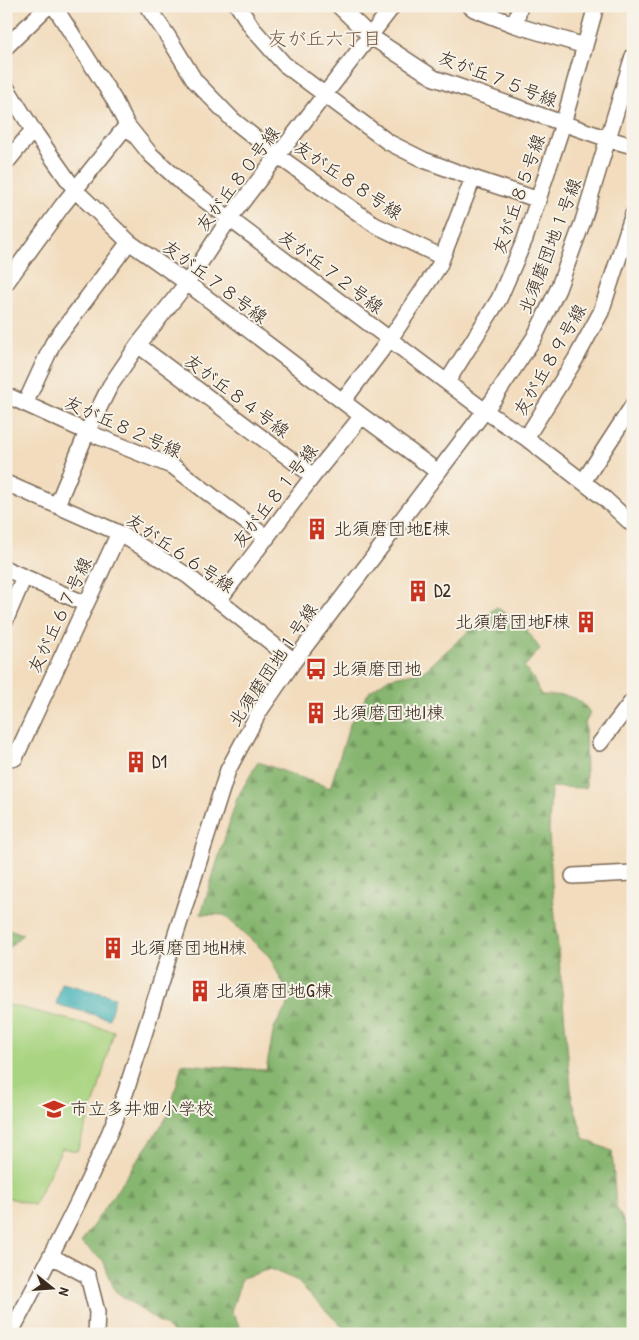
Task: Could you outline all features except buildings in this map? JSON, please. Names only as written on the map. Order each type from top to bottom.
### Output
[{"type":"street","points":[[6,47],[48,6]]},
{"type":"street","name":"友が丘７２号線","points":[[54,6],[113,98],[127,125],[151,155],[182,183],[447,382],[526,438],[604,498],[633,525]]},
{"type":"street","name":"友が丘８８号線","points":[[147,6],[196,81],[233,120],[278,156],[375,226],[442,257]]},
{"type":"street","points":[[238,6],[254,29],[284,64],[388,142],[424,160],[538,200]]},
{"type":"street","name":"友が丘７５号線","points":[[339,6],[370,36],[434,78],[563,124],[633,146]]},
{"type":"street","name":"友が丘８０号線","points":[[57,505],[87,432],[110,386],[138,345],[187,282],[229,219],[394,6]]},
{"type":"street","points":[[470,6],[515,25],[585,46]]},
{"type":"street","points":[[515,25],[520,6]]},
{"type":"street","name":"友が丘８５号線","points":[[447,382],[499,299],[525,240],[563,124],[596,6]]},
{"type":"street","name":"北須磨団地１号線","points":[[10,1334],[90,1177],[120,1108],[228,770],[260,712],[294,661],[485,410],[534,338],[558,289],[583,221],[633,56]]},
{"type":"street","name":"友が丘７８号線","points":[[6,87],[33,130],[75,190],[130,242],[187,282],[438,472]]},
{"type":"street","points":[[6,283],[75,190],[127,125]]},
{"type":"street","points":[[6,163],[33,130]]},
{"type":"street","points":[[342,400],[390,339],[439,266],[473,178]]},
{"type":"street","name":"友が丘８９号線","points":[[526,438],[576,360],[601,312],[633,214]]},
{"type":"street","points":[[25,404],[53,343],[130,242]]},
{"type":"street","name":"友が丘８４号線","points":[[138,345],[313,476]]},
{"type":"street","name":"友が丘８２号線","points":[[6,395],[87,432],[174,468],[267,538]]},
{"type":"street","points":[[583,482],[633,404]]},
{"type":"street","name":"友が丘８１号線","points":[[219,600],[313,476],[362,416]]},
{"type":"street","name":"友が丘６６号線","points":[[6,483],[119,533],[188,576],[294,661]]},
{"type":"street","name":"友が丘６７号線","points":[[6,754],[15,758],[119,533]]},
{"type":"street","points":[[6,569],[86,604]]},
{"type":"street","points":[[6,619],[24,577]]},
{"type":"street","points":[[600,743],[630,709]]},
{"type":"street","points":[[573,876],[633,873]]},
{"type":"street","points":[[51,1256],[88,1276],[97,1312],[96,1334]]},
{"type":"green space","points":[[496,607],[524,626],[540,649],[524,667],[533,678],[541,695],[575,698],[590,713],[585,723],[586,788],[551,787],[549,830],[551,873],[572,1099],[584,1139],[612,1151],[616,1206],[633,1241],[633,1334],[349,1334],[296,1280],[270,1269],[242,1278],[231,1311],[244,1334],[176,1334],[115,1291],[103,1260],[81,1243],[169,1114],[182,1064],[266,1070],[274,1028],[291,999],[269,956],[224,915],[201,914],[237,798],[258,762],[330,788],[350,724],[369,692],[389,678],[424,671]]},
{"type":"green space","points":[[6,928],[23,934],[6,950]]},
{"type":"green space","points":[[6,1004],[114,1031],[97,1094],[77,1151],[62,1148],[34,1205],[6,1197]]},
{"type":"water","points":[[62,983],[115,997],[109,1019],[56,1004]]},
{"type":"place","name":"北須磨団地E棟","points":[[317,529]]},
{"type":"place","name":"D2","points":[[418,591]]},
{"type":"place","name":"北須磨団地F棟","points":[[586,622]]},
{"type":"place","name":"北須磨団地","points":[[316,669]]},
{"type":"place","name":"北須磨団地I棟","points":[[316,713]]},
{"type":"place","name":"D1","points":[[136,762]]},
{"type":"place","name":"北須磨団地H棟","points":[[113,948]]},
{"type":"place","name":"北須磨団地G棟","points":[[200,991]]},
{"type":"place","name":"市立多井畑小学校","points":[[54,1109]]},
{"type":"district","name":"友が丘六丁目","points":[[325,38]]}]
